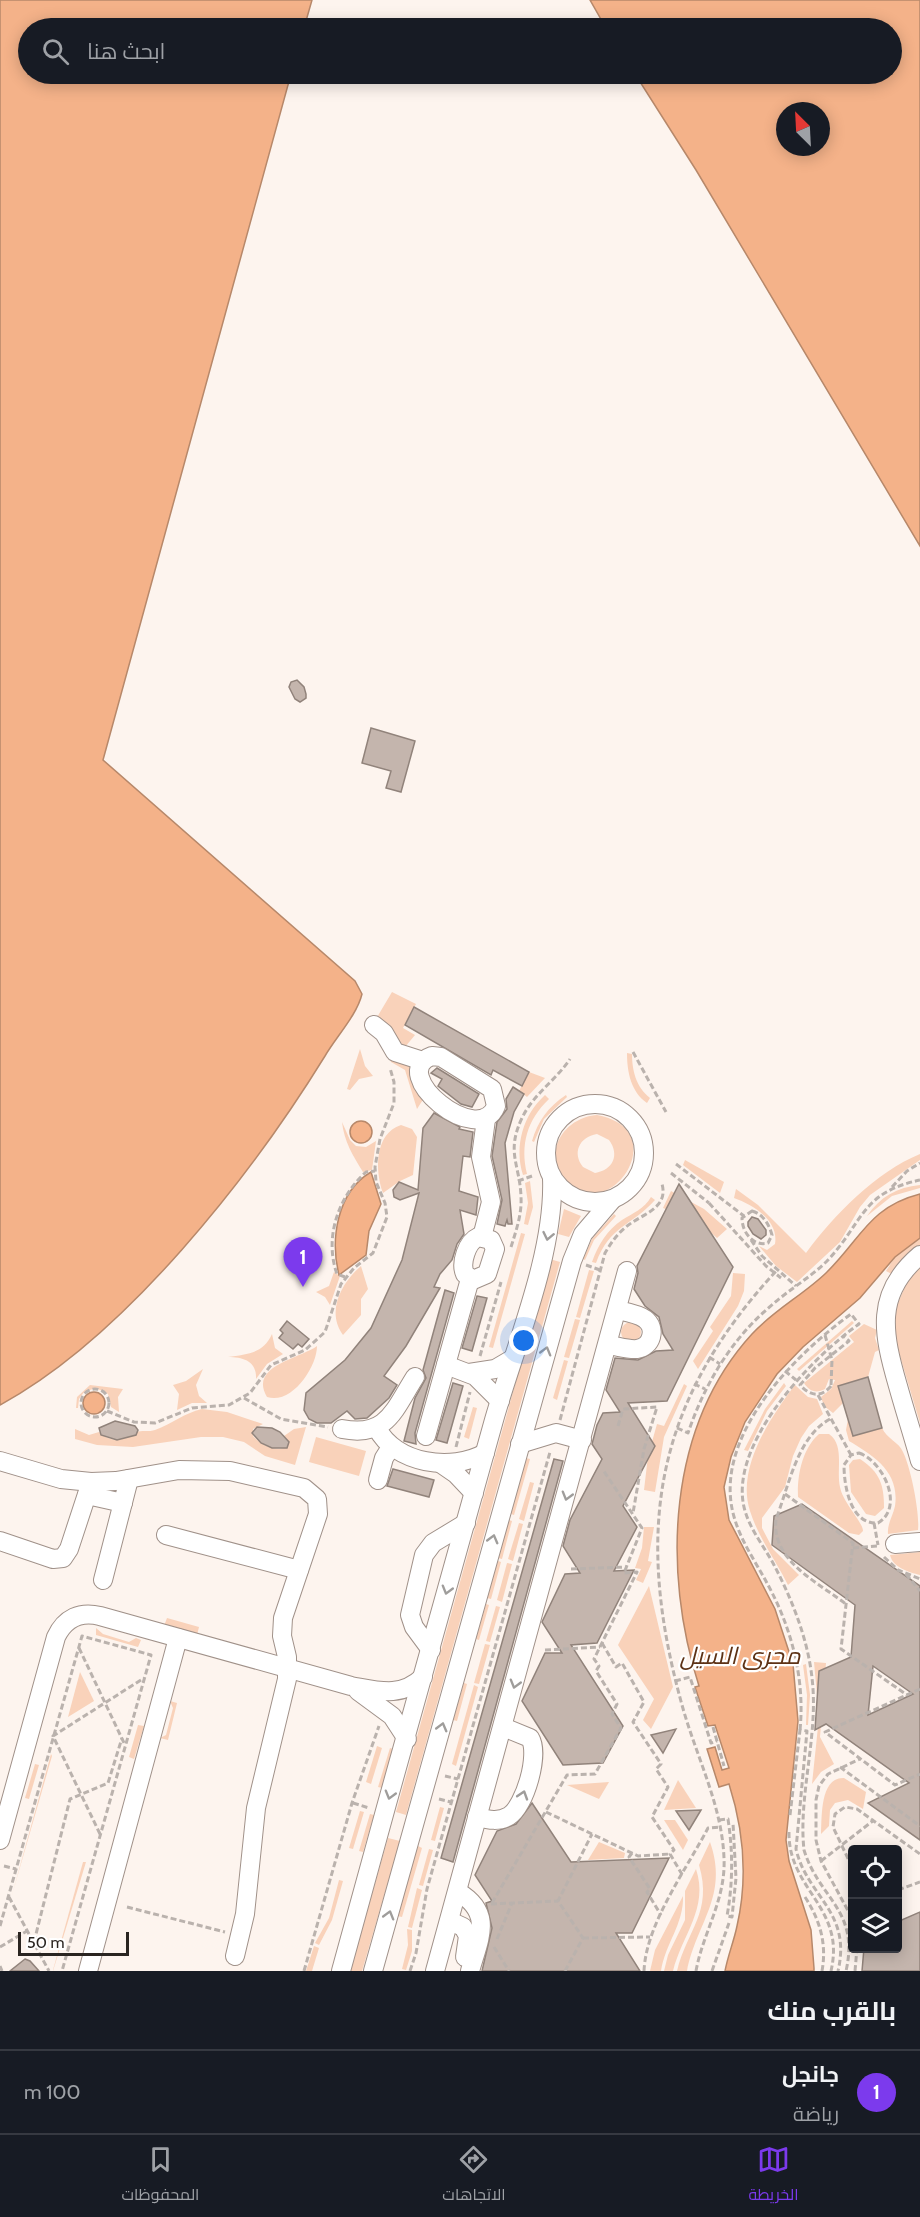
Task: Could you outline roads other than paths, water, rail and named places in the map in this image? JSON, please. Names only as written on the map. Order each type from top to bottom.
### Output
[{"type":"street","points":[[374,1025],[381,1029],[395,1052],[423,1061]]},
{"type":"street","points":[[482,1237],[490,1202],[482,1157],[486,1119],[496,1106],[492,1089],[441,1057],[432,1056],[423,1061],[419,1076],[424,1088],[434,1100],[472,1120],[486,1119]]},
{"type":"street","points":[[341,1971],[485,1453],[548,1236],[552,1207],[552,1178],[546,1159],[548,1139],[558,1121],[574,1108],[592,1104],[610,1106],[632,1120],[641,1136],[645,1155],[635,1182],[591,1221],[577,1247],[531,1402],[373,1971]]},
{"type":"street","points":[[552,1178],[559,1187],[578,1200],[589,1202],[612,1200]]},
{"type":"street","points":[[482,1237],[493,1241],[494,1254],[487,1275],[479,1280],[470,1279],[463,1271],[463,1263],[472,1241],[482,1237]]},
{"type":"street","points":[[920,1255],[901,1274],[894,1288],[888,1301],[884,1329],[920,1461]]},
{"type":"street","points":[[435,1971],[627,1271]]},
{"type":"street","points":[[426,1436],[470,1279]]},
{"type":"street","points":[[608,1345],[636,1349],[646,1345],[652,1337],[651,1327],[644,1319],[617,1310]]},
{"type":"street","points":[[473,1374],[495,1369],[512,1359]]},
{"type":"street","points":[[446,1365],[473,1374],[500,1401]]},
{"type":"street","points":[[342,1429],[358,1432],[377,1428],[389,1418],[415,1377]]},
{"type":"street","points":[[531,1402],[556,1433]]},
{"type":"street","points":[[377,1428],[392,1447],[445,1464],[474,1493]]},
{"type":"street","points":[[520,1444],[556,1433],[582,1440]]},
{"type":"street","points":[[378,1480],[384,1458],[392,1447]]},
{"type":"street","points":[[445,1464],[469,1461],[485,1453]]},
{"type":"street","points":[[0,1461],[61,1479],[123,1503]]},
{"type":"street","points":[[89,1489],[179,1470],[213,1469],[246,1473],[309,1490],[317,1499],[319,1509],[282,1627],[288,1669],[256,1808],[241,1936],[235,1956]]},
{"type":"street","points":[[103,1580],[129,1479]]},
{"type":"street","points":[[0,1541],[53,1559],[63,1558],[69,1550],[89,1489]]},
{"type":"street","points":[[431,1650],[414,1627],[410,1615],[424,1555],[433,1543],[466,1523]]},
{"type":"street","points":[[166,1535],[299,1570]]},
{"type":"street","points":[[895,1544],[920,1542]]},
{"type":"street","points":[[0,1840],[60,1629],[73,1617],[91,1614],[351,1686],[385,1692],[398,1692],[412,1686],[423,1677]]},
{"type":"street","points":[[88,1971],[178,1638]]},
{"type":"street","points":[[351,1686],[385,1710],[398,1723],[407,1739]]},
{"type":"street","points":[[477,1817],[499,1820],[511,1815],[519,1806],[525,1790],[533,1759],[533,1743],[525,1734],[503,1727]]},
{"type":"street","points":[[458,1892],[471,1901],[481,1917],[481,1930],[470,1971]]},
{"type":"street","points":[[450,1921],[463,1927],[468,1936],[469,1946],[461,1971]]},
{"type":"water","points":[[0,0],[312,0],[307,18],[18,18],[18,84],[288,84],[103,760],[355,981],[362,994],[351,1018],[261,1152],[182,1250],[93,1339],[47,1375],[0,1405]]},
{"type":"water","points":[[590,0],[920,0],[920,546],[696,170],[641,84],[902,84],[902,18],[600,18]]},
{"type":"water","points":[[357,1121],[365,1121],[372,1128],[372,1136],[365,1143],[357,1143],[350,1136],[350,1128]]},
{"type":"water","points":[[371,1172],[381,1204],[369,1231],[366,1255],[339,1275],[335,1247],[339,1218],[350,1191]]},
{"type":"water","name":"مجرى السيل","points":[[920,1194],[920,1238],[895,1257],[860,1298],[803,1347],[777,1374],[745,1422],[731,1457],[724,1487],[729,1520],[775,1609],[793,1664],[798,1721],[786,1840],[789,1861],[811,1930],[814,1971],[725,1971],[740,1908],[743,1855],[738,1819],[729,1784],[719,1787],[707,1749],[715,1747],[722,1770],[729,1768],[715,1725],[708,1726],[695,1687],[699,1686],[687,1642],[680,1596],[677,1549],[680,1502],[688,1456],[703,1412],[724,1371],[752,1334],[826,1273],[877,1216],[889,1207]]},
{"type":"water","points":[[94,1392],[102,1395],[105,1403],[102,1411],[94,1414],[86,1411],[83,1403],[86,1395]]},
{"type":"place","name":"جانجل","points":[[303,1287]]}]
